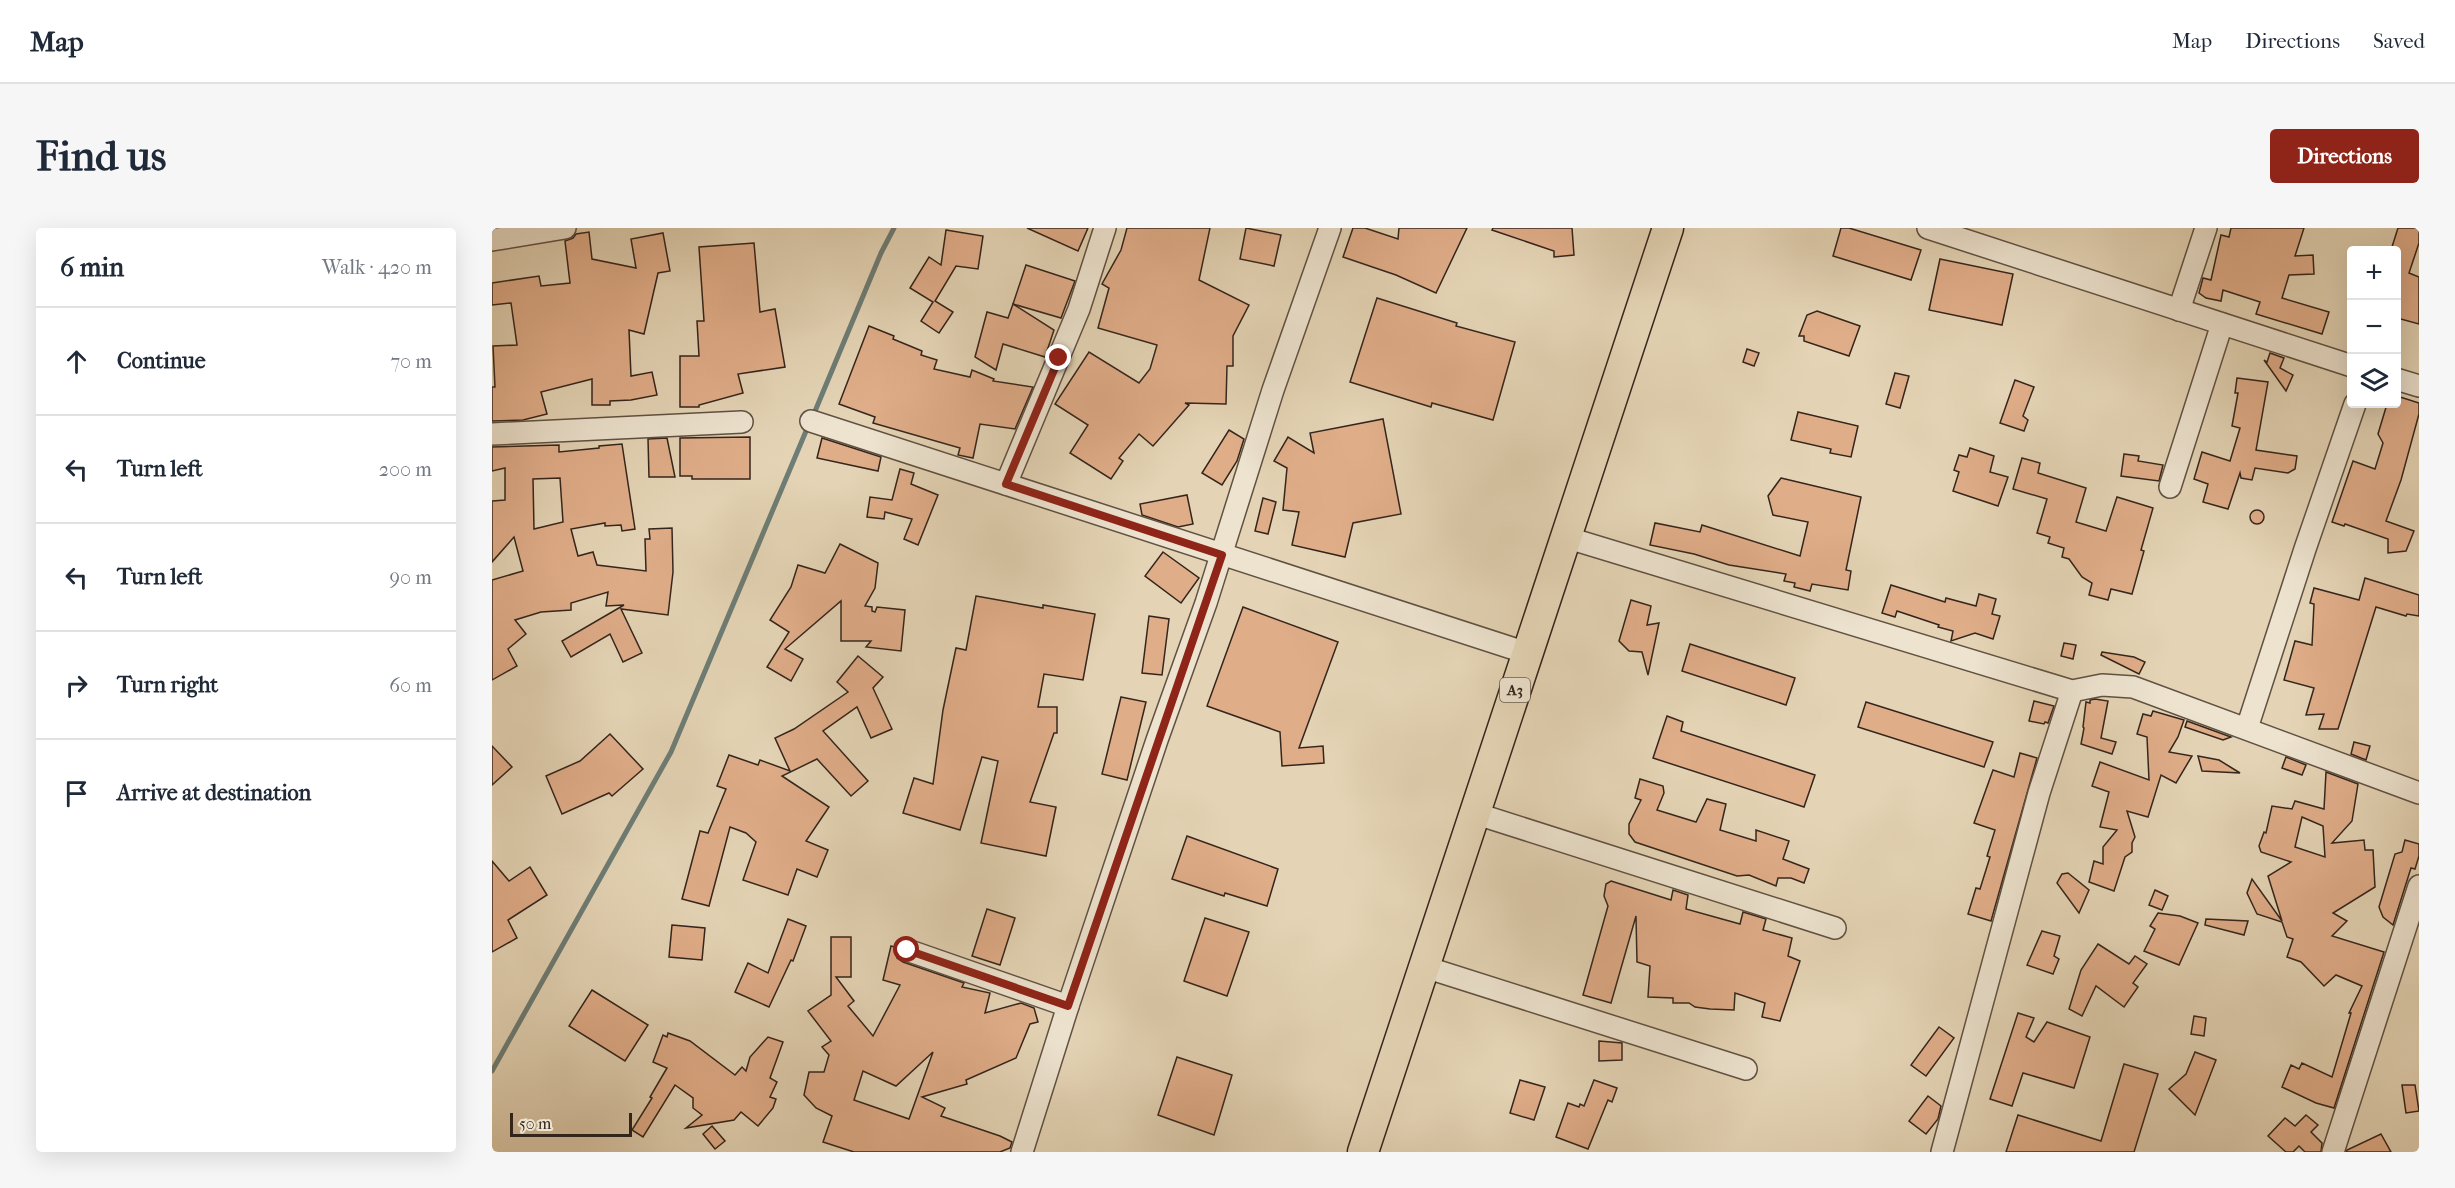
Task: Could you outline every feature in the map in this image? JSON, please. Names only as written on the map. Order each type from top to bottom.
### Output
[{"type":"highway","name":"A3","points":[[1363,1152],[1668,228]]},
{"type":"street","points":[[492,240],[565,228]]},
{"type":"street","points":[[1006,484],[1079,309],[1105,228]]},
{"type":"street","points":[[1022,1152],[1068,1006],[1222,555],[1273,390],[1330,228]]},
{"type":"street","points":[[1928,228],[2347,364]]},
{"type":"street","points":[[2179,310],[2206,228]]},
{"type":"street","points":[[2170,487],[2192,424],[2222,324]]},
{"type":"street","points":[[2401,380],[2419,386]]},
{"type":"street","points":[[2247,728],[2354,408]]},
{"type":"street","points":[[811,421],[1527,653]]},
{"type":"street","points":[[492,434],[742,422]]},
{"type":"street","points":[[1565,537],[2072,691],[2102,685],[2133,687],[2419,793]]},
{"type":"street","points":[[1942,1152],[2038,793],[2072,691]]},
{"type":"street","points":[[1474,813],[1835,928]]},
{"type":"street","points":[[2333,1152],[2419,886]]},
{"type":"street","points":[[907,950],[1068,1006]]},
{"type":"street","points":[[1425,967],[1746,1069]]},
{"type":"building","points":[[1027,228],[1088,228],[1078,251]]},
{"type":"building","points":[[1127,228],[1210,228],[1199,280],[1249,305],[1233,336],[1233,366],[1227,366],[1226,404],[1185,403],[1189,405],[1153,446],[1139,434],[1119,458],[1123,461],[1111,479],[1070,453],[1088,425],[1055,404],[1089,352],[1139,383],[1150,369],[1157,345],[1098,328],[1109,288],[1102,284],[1121,250]]},
{"type":"building","points":[[1246,228],[1281,235],[1274,266],[1240,259]]},
{"type":"building","points":[[1353,228],[1365,228],[1398,239],[1399,228],[1467,228],[1436,293],[1396,275],[1343,257]]},
{"type":"building","points":[[1493,228],[1572,228],[1574,255],[1554,257],[1554,251],[1492,230]]},
{"type":"building","points":[[1841,228],[1849,228],[1921,250],[1911,280],[1833,256]]},
{"type":"building","points":[[2231,228],[2304,228],[2295,256],[2313,255],[2314,274],[2289,275],[2282,298],[2329,312],[2322,334],[2256,314],[2260,302],[2223,290],[2221,301],[2206,298],[2199,293],[2203,278],[2211,280],[2221,235],[2229,237]]},
{"type":"building","points":[[2398,228],[2419,228],[2419,243],[2409,273],[2419,277],[2419,324],[2401,319],[2401,246],[2392,246]]},
{"type":"building","points":[[946,230],[983,236],[978,269],[956,266],[935,301],[953,312],[939,333],[921,321],[933,302],[910,288],[929,257],[941,265]]},
{"type":"building","points":[[589,232],[592,259],[636,268],[631,239],[663,233],[670,271],[658,273],[644,334],[629,330],[631,376],[652,372],[657,395],[610,401],[610,405],[592,405],[592,379],[541,392],[547,414],[523,420],[492,421],[492,387],[495,387],[493,346],[517,345],[511,303],[492,305],[492,283],[539,276],[541,286],[570,283],[565,241],[576,234]]},
{"type":"building","points":[[754,243],[760,312],[775,309],[785,367],[738,374],[743,393],[699,405],[699,407],[680,407],[680,356],[699,356],[697,321],[704,321],[699,247]]},
{"type":"building","points":[[1940,259],[2013,274],[2002,325],[1929,310]]},
{"type":"building","points":[[1026,265],[1075,281],[1061,318],[1013,304]]},
{"type":"building","points":[[1377,298],[1457,323],[1456,326],[1515,342],[1493,420],[1432,403],[1431,407],[1350,382]]},
{"type":"building","points":[[1013,304],[1054,330],[1045,357],[1003,344],[996,370],[975,357],[987,312],[1008,318]]},
{"type":"building","points":[[1817,311],[1860,326],[1849,356],[1804,341],[1804,336],[1799,336],[1807,315]]},
{"type":"building","points":[[869,326],[922,351],[921,355],[937,360],[934,369],[970,377],[972,370],[994,379],[993,381],[1033,387],[1015,429],[980,424],[973,458],[958,455],[960,448],[873,423],[875,417],[839,404]]},
{"type":"building","points":[[1747,349],[1759,353],[1754,366],[1743,362]]},
{"type":"building","points":[[2270,353],[2284,358],[2280,368],[2293,375],[2286,391],[2264,360],[2267,362]]},
{"type":"building","points":[[1895,373],[1909,376],[1900,408],[1886,404]]},
{"type":"building","points":[[2237,378],[2268,382],[2256,450],[2297,456],[2295,469],[2288,473],[2255,468],[2252,480],[2241,478],[2240,473],[2228,509],[2203,502],[2208,484],[2194,479],[2202,452],[2230,461],[2240,428],[2232,426],[2238,393],[2235,393]]},
{"type":"building","points":[[2015,380],[2034,387],[2023,416],[2028,420],[2024,431],[2000,423]]},
{"type":"building","points":[[2401,397],[2419,403],[2419,414],[2401,480],[2386,521],[2414,531],[2406,551],[2388,553],[2388,539],[2345,524],[2344,526],[2332,522],[2353,461],[2375,469],[2383,443],[2378,434],[2386,408],[2401,408]]},
{"type":"building","points":[[1798,412],[1858,426],[1851,457],[1830,453],[1831,449],[1791,440]]},
{"type":"building","points":[[1383,419],[1401,514],[1353,523],[1345,557],[1292,545],[1299,512],[1283,510],[1287,468],[1274,461],[1288,437],[1314,453],[1310,433]]},
{"type":"building","points":[[1229,430],[1244,439],[1237,461],[1222,485],[1202,473]]},
{"type":"building","points":[[750,437],[750,479],[692,479],[692,476],[680,476],[680,438]]},
{"type":"building","points":[[667,438],[675,477],[649,477],[648,439]]},
{"type":"building","points":[[822,438],[881,457],[878,471],[817,458]]},
{"type":"building","points":[[622,444],[635,529],[622,531],[621,525],[605,526],[605,523],[571,529],[578,556],[593,552],[597,565],[646,571],[645,539],[650,539],[649,529],[672,528],[673,572],[668,615],[621,609],[642,653],[623,662],[610,634],[571,657],[562,641],[624,605],[606,606],[608,592],[571,603],[571,610],[541,612],[515,620],[526,634],[508,649],[517,666],[492,680],[492,580],[523,571],[514,537],[492,562],[492,501],[505,500],[505,468],[492,471],[492,447],[559,445],[559,452],[599,448],[599,446]],"holes":[[[560,478],[563,522],[534,529],[533,479]]]},
{"type":"building","points":[[1970,448],[1994,456],[1990,472],[2008,477],[1998,506],[1953,491],[1959,472],[1954,470],[1959,455],[1967,457]]},
{"type":"building","points":[[2124,454],[2139,456],[2138,461],[2163,465],[2159,481],[2121,476]]},
{"type":"building","points":[[2022,458],[2040,463],[2038,473],[2086,488],[2076,522],[2106,531],[2117,497],[2153,508],[2132,594],[2111,589],[2108,600],[2089,595],[2092,583],[2082,577],[2069,559],[2062,557],[2064,548],[2048,543],[2050,537],[2037,533],[2047,499],[2013,489]]},
{"type":"building","points":[[900,469],[914,473],[911,484],[938,495],[918,545],[904,539],[912,519],[885,512],[884,519],[867,517],[870,497],[892,500]]},
{"type":"building","points":[[1781,478],[1861,497],[1846,570],[1851,571],[1848,590],[1812,584],[1810,591],[1794,587],[1795,583],[1784,581],[1786,574],[1729,565],[1694,554],[1650,545],[1655,523],[1700,532],[1702,525],[1800,556],[1808,522],[1773,515],[1768,496]]},
{"type":"building","points":[[1187,495],[1193,524],[1178,527],[1142,515],[1140,504]]},
{"type":"building","points":[[1263,498],[1276,502],[1268,534],[1255,531]]},
{"type":"building","points":[[2254,510],[2260,510],[2264,517],[2260,524],[2254,524],[2250,520],[2250,514]]},
{"type":"building","points":[[840,544],[878,563],[875,588],[865,606],[872,607],[872,611],[875,612],[877,607],[905,610],[901,651],[866,647],[871,641],[841,641],[841,601],[785,649],[803,659],[791,681],[767,667],[789,632],[770,620],[791,587],[798,565],[825,573]]},
{"type":"building","points":[[1163,552],[1199,578],[1181,603],[1145,576]]},
{"type":"building","points":[[2365,578],[2419,595],[2419,616],[2407,614],[2406,616],[2376,607],[2338,729],[2319,729],[2324,714],[2306,715],[2314,688],[2284,680],[2295,641],[2312,645],[2314,604],[2310,603],[2314,588],[2359,600]]},
{"type":"building","points":[[1891,585],[1945,602],[1946,598],[1976,606],[1979,594],[1996,599],[1992,614],[2000,616],[1993,639],[1975,633],[1951,641],[1953,631],[1938,627],[1939,625],[1897,611],[1895,617],[1882,613]]},
{"type":"building","points":[[976,596],[1043,608],[1043,605],[1095,614],[1083,680],[1044,674],[1038,707],[1057,707],[1057,733],[1054,733],[1030,802],[1056,807],[1046,856],[981,843],[998,761],[982,757],[960,830],[903,813],[914,778],[933,784],[943,710],[956,648],[966,650]]},
{"type":"building","points":[[1631,600],[1651,606],[1647,625],[1659,623],[1648,675],[1642,652],[1629,651],[1619,641]]},
{"type":"building","points":[[1243,607],[1338,642],[1299,748],[1323,746],[1324,763],[1282,766],[1280,732],[1207,706]]},
{"type":"building","points":[[1149,616],[1169,619],[1162,675],[1142,673]]},
{"type":"building","points":[[2064,643],[2076,645],[2073,659],[2061,656]]},
{"type":"building","points":[[1690,644],[1795,678],[1786,705],[1682,671]]},
{"type":"building","points":[[2102,652],[2134,657],[2145,662],[2139,674],[2101,655]]},
{"type":"building","points":[[858,656],[883,677],[873,688],[892,729],[871,738],[857,707],[823,731],[868,781],[851,796],[817,759],[782,776],[829,807],[806,841],[828,850],[817,877],[797,869],[788,895],[743,880],[756,842],[746,833],[730,827],[709,906],[682,899],[700,831],[708,833],[726,789],[717,786],[729,755],[758,765],[760,760],[790,771],[775,738],[794,729],[848,692],[837,682]]},
{"type":"building","points":[[1121,697],[1146,702],[1127,780],[1102,774]]},
{"type":"building","points":[[2090,700],[2108,701],[2101,738],[2116,742],[2112,754],[2081,744],[2086,702],[2090,703]]},
{"type":"building","points":[[2034,701],[2054,706],[2048,723],[2029,721]]},
{"type":"building","points":[[1866,702],[1993,742],[1984,767],[1858,727]]},
{"type":"building","points":[[2153,711],[2184,720],[2169,752],[2192,756],[2176,783],[2161,775],[2148,817],[2127,811],[2135,837],[2132,852],[2125,857],[2114,891],[2089,882],[2094,861],[2103,864],[2103,847],[2117,830],[2100,827],[2109,792],[2092,786],[2100,762],[2149,780],[2147,737],[2137,734],[2143,714],[2151,716]]},
{"type":"building","points":[[1667,716],[1683,722],[1681,731],[1815,775],[1804,807],[1653,758]]},
{"type":"building","points":[[2187,721],[2231,737],[2223,740],[2185,727]]},
{"type":"building","points":[[610,734],[643,769],[612,796],[609,793],[562,814],[546,776],[580,761]]},
{"type":"building","points":[[2354,742],[2370,746],[2366,760],[2351,754]]},
{"type":"building","points":[[492,746],[512,767],[492,785]]},
{"type":"building","points":[[2020,753],[2037,758],[1991,921],[1968,914],[1976,888],[1980,889],[1990,857],[1987,856],[1995,830],[1974,823],[1993,770],[2014,777]]},
{"type":"building","points":[[2198,756],[2219,760],[2240,773],[2202,771]]},
{"type":"building","points":[[2286,757],[2306,765],[2302,775],[2282,768]]},
{"type":"building","points":[[2326,772],[2358,784],[2352,821],[2332,843],[2364,840],[2365,850],[2373,850],[2375,887],[2333,913],[2347,921],[2332,936],[2384,952],[2334,1108],[2316,1103],[2282,1087],[2291,1065],[2299,1069],[2302,1063],[2332,1077],[2351,1013],[2349,1013],[2362,986],[2336,975],[2324,986],[2301,962],[2287,957],[2293,939],[2287,937],[2282,922],[2257,914],[2247,893],[2252,879],[2282,921],[2268,876],[2291,862],[2261,852],[2259,846],[2264,832],[2266,833],[2272,806],[2292,809],[2295,801],[2324,809]],"holes":[[[2302,817],[2323,826],[2325,857],[2295,847]]]},
{"type":"building","points":[[1640,779],[1663,786],[1664,793],[1657,810],[1696,822],[1707,799],[1726,804],[1720,830],[1756,841],[1756,830],[1789,841],[1783,859],[1809,869],[1804,883],[1791,878],[1778,878],[1776,886],[1749,875],[1737,876],[1635,842],[1629,834],[1629,824],[1641,800],[1635,798]]},
{"type":"building","points":[[1187,836],[1278,869],[1267,906],[1225,893],[1224,896],[1172,879]]},
{"type":"building","points":[[2405,840],[2419,844],[2419,856],[2415,869],[2411,868],[2393,925],[2383,917],[2379,907],[2395,854],[2402,852]]},
{"type":"building","points":[[492,861],[509,881],[530,867],[547,895],[508,920],[517,938],[492,952]]},
{"type":"building","points":[[2068,873],[2089,890],[2079,913],[2057,883],[2062,874]]},
{"type":"building","points":[[1611,881],[1671,900],[1673,890],[1688,895],[1686,909],[1740,924],[1743,912],[1766,919],[1763,930],[1792,938],[1788,956],[1800,961],[1780,1021],[1762,1017],[1765,1003],[1735,993],[1734,1010],[1695,1007],[1689,1003],[1673,1003],[1673,998],[1648,997],[1650,966],[1637,962],[1636,916],[1611,1003],[1583,995],[1608,906],[1604,896],[1606,884]]},
{"type":"building","points":[[2155,890],[2168,896],[2162,910],[2149,905]]},
{"type":"building","points":[[987,909],[1015,918],[1000,965],[972,956]]},
{"type":"building","points":[[2158,913],[2180,916],[2198,923],[2179,965],[2144,951],[2155,929],[2150,926]]},
{"type":"building","points":[[1205,918],[1249,932],[1227,996],[1184,981]]},
{"type":"building","points":[[788,919],[806,926],[793,961],[791,960],[769,1007],[735,992],[748,963],[768,973]]},
{"type":"building","points":[[2206,919],[2248,921],[2244,935],[2205,925]]},
{"type":"building","points":[[672,925],[705,928],[702,960],[669,957]]},
{"type":"building","points":[[2042,931],[2060,936],[2054,956],[2059,959],[2053,974],[2027,965]]},
{"type":"building","points":[[831,937],[851,937],[851,977],[836,977],[854,1001],[848,1006],[873,1036],[900,985],[883,980],[891,946],[895,947],[897,958],[903,962],[964,983],[962,987],[990,993],[985,1013],[1021,1003],[1034,1008],[1038,1022],[1030,1024],[1016,1058],[966,1080],[967,1084],[922,1097],[945,1108],[941,1116],[1000,1136],[1012,1142],[1010,1148],[1000,1152],[854,1152],[823,1142],[832,1116],[816,1108],[804,1095],[809,1072],[824,1072],[829,1055],[822,1047],[831,1041],[808,1011],[831,995]],"holes":[[[933,1052],[909,1119],[854,1100],[863,1071],[896,1086]]]},
{"type":"building","points":[[2098,944],[2129,964],[2135,956],[2147,964],[2133,983],[2138,987],[2124,1007],[2096,986],[2082,1016],[2069,1009],[2081,970]]},
{"type":"building","points":[[592,990],[648,1025],[625,1061],[569,1026]]},
{"type":"building","points":[[2018,1013],[2034,1018],[2026,1037],[2034,1042],[2047,1022],[2090,1037],[2074,1088],[2023,1073],[2012,1106],[1990,1099]]},
{"type":"building","points":[[2194,1016],[2206,1018],[2204,1036],[2191,1034]]},
{"type":"building","points":[[1939,1027],[1954,1038],[1926,1076],[1911,1065]]},
{"type":"building","points":[[668,1033],[690,1041],[735,1075],[742,1067],[746,1071],[750,1057],[768,1037],[783,1042],[770,1078],[777,1082],[770,1097],[776,1099],[773,1108],[758,1126],[741,1112],[734,1120],[686,1128],[702,1115],[693,1108],[693,1098],[675,1085],[643,1137],[632,1130],[667,1068],[653,1062],[663,1035],[667,1037]]},
{"type":"building","points":[[1599,1041],[1622,1043],[1622,1060],[1599,1061]]},
{"type":"building","points":[[2195,1052],[2216,1060],[2195,1115],[2169,1089],[2186,1074]]},
{"type":"building","points":[[1177,1057],[1232,1075],[1214,1135],[1158,1115]]},
{"type":"building","points":[[2124,1064],[2158,1074],[2134,1152],[2006,1152],[2018,1115],[2101,1141]]},
{"type":"building","points":[[1520,1080],[1545,1087],[1534,1120],[1510,1113]]},
{"type":"building","points":[[1594,1080],[1617,1088],[1612,1102],[1608,1100],[1588,1149],[1556,1137],[1568,1103],[1579,1107],[1580,1104],[1584,1106]]},
{"type":"building","points":[[2402,1085],[2415,1085],[2419,1111],[2406,1113]]},
{"type":"building","points":[[1928,1096],[1941,1106],[1938,1119],[1926,1134],[1909,1121]]},
{"type":"building","points":[[2306,1115],[2318,1125],[2311,1132],[2322,1143],[2321,1152],[2305,1152],[2299,1146],[2293,1152],[2286,1152],[2268,1136],[2285,1118],[2295,1126]]},
{"type":"building","points":[[712,1126],[725,1141],[715,1149],[703,1134]]},
{"type":"building","points":[[2381,1134],[2391,1152],[2346,1152],[2347,1150]]},
{"type":"waterway","points":[[813,416],[881,253],[894,228]]},
{"type":"waterway","points":[[492,1071],[671,752],[809,424]]},
{"type":"route","points":[[907,950],[1068,1006],[1222,555],[1006,484],[1059,358]]}]
